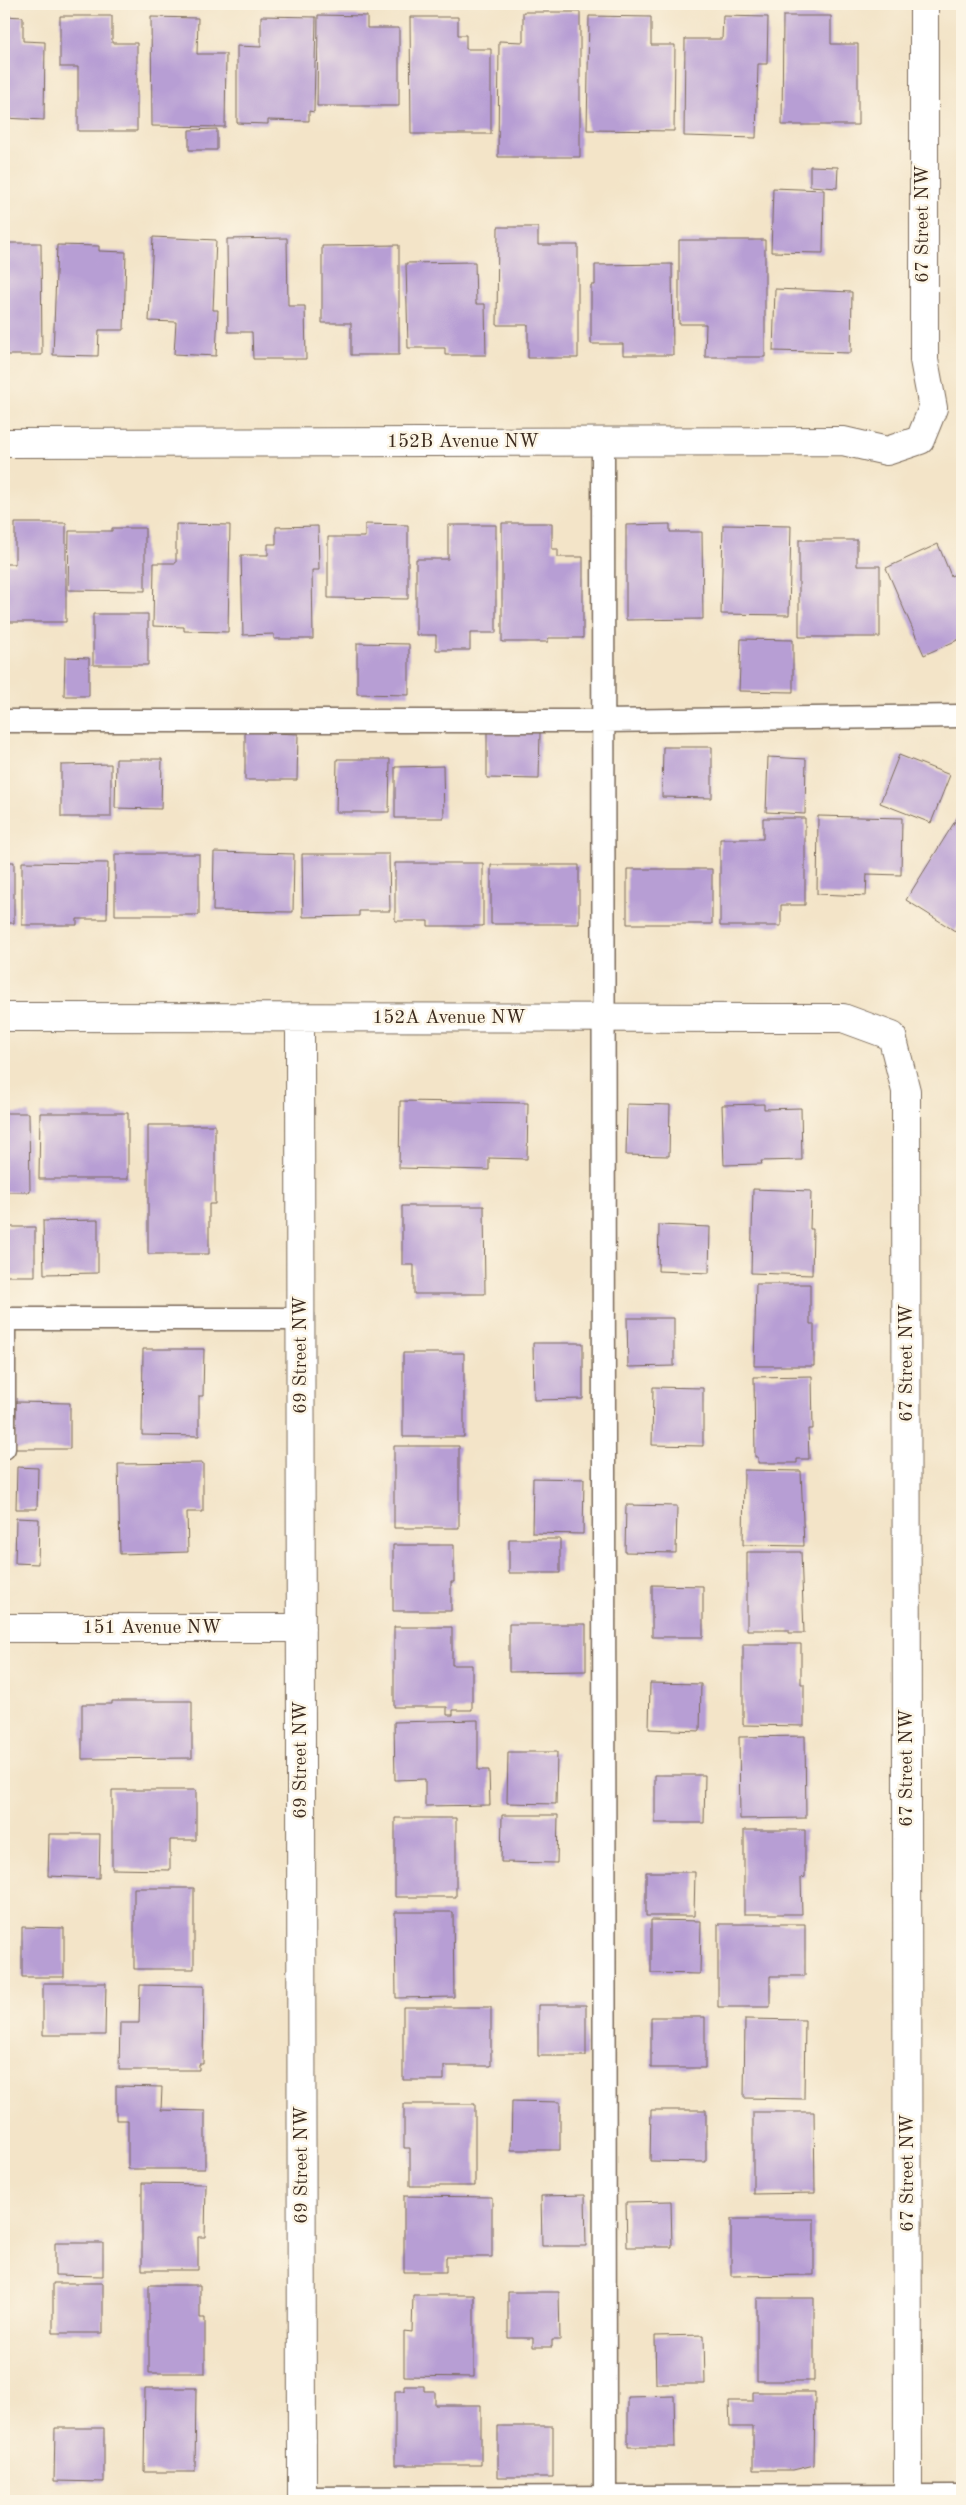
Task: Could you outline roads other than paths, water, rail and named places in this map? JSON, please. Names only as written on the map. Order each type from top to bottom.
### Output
[{"type":"street","name":"67 Street NW","points":[[920,440],[933,408],[924,360],[924,4]]},
{"type":"street","name":"152B Avenue NW","points":[[4,443],[843,441],[887,451],[920,440]]},
{"type":"street","name":"152A Avenue NW","points":[[4,1017],[843,1018],[892,1036]]},
{"type":"street","name":"69 Street NW","points":[[300,1018],[302,2499]]},
{"type":"street","name":"67 Street NW","points":[[892,1036],[906,1091],[908,2499]]},
{"type":"street","name":"151 Avenue NW","points":[[4,1628],[301,1628]]},
{"type":"lane","points":[[603,442],[605,2498]]},
{"type":"lane","points":[[4,721],[603,722],[962,716]]},
{"type":"lane","points":[[4,1448],[4,1319],[301,1319]]},
{"type":"lane","points":[[302,2499],[908,2499],[962,2496]]}]
